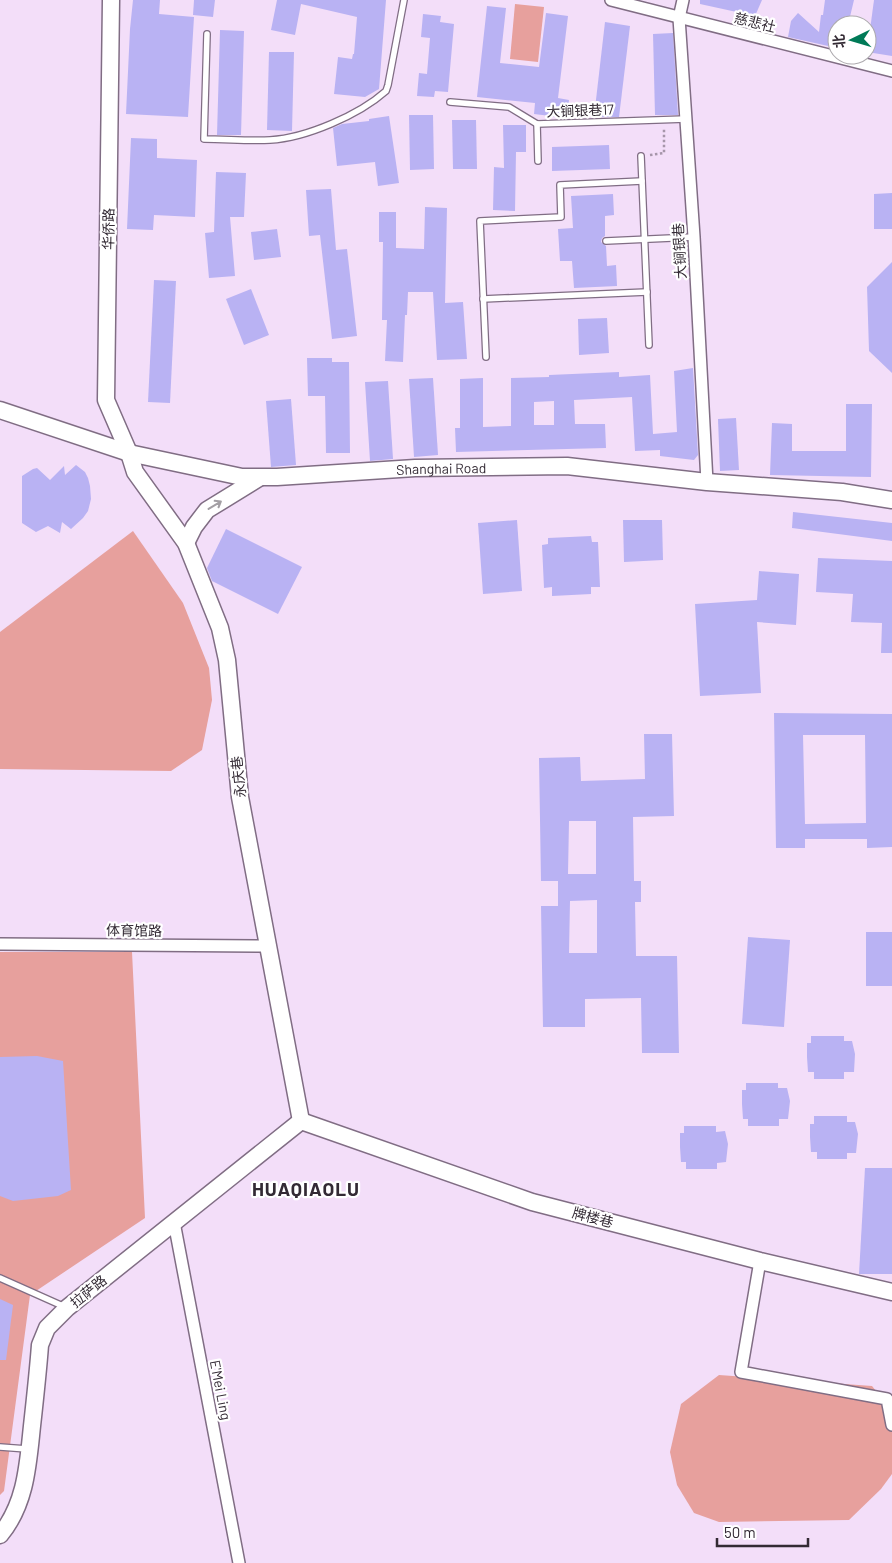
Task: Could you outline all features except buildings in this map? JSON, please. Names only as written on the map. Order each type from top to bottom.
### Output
[{"type":"street","name":"华侨路","points":[[111,0],[106,400],[129,453]]},
{"type":"street","name":"慈悲社","points":[[611,0],[892,71]]},
{"type":"street","name":"大锏银巷","points":[[682,0],[679,18],[694,237],[707,482]]},
{"type":"street","name":"Shanghai Road","points":[[0,410],[129,453],[242,477],[415,468],[567,466],[707,482],[842,492],[892,500]]},
{"type":"street","name":"永庆巷","points":[[129,453],[135,472],[186,543],[220,628],[227,660],[240,797],[301,1121]]},
{"type":"street","points":[[186,543],[207,510],[260,477]]},
{"type":"street","name":"体育馆路","points":[[0,944],[268,946]]},
{"type":"street","name":"拉萨路","points":[[0,1535],[17,1507],[26,1478],[40,1344],[47,1328],[67,1308],[301,1121]]},
{"type":"street","name":"牌楼巷","points":[[301,1121],[532,1202],[760,1261],[892,1292]]},
{"type":"street","name":"E'Mei Ling","points":[[174,1222],[239,1563]]},
{"type":"street","points":[[760,1261],[741,1372],[887,1399],[892,1425]]},
{"type":"lane","points":[[207,34],[204,139],[270,140],[291,137],[353,114],[386,91],[404,0]]},
{"type":"lane","name":"大锏银巷17","points":[[450,102],[509,107],[537,124],[686,118]]},
{"type":"lane","points":[[537,124],[538,160]]},
{"type":"lane","points":[[641,156],[649,345]]},
{"type":"lane","points":[[486,357],[480,221],[561,217],[560,185],[642,181]]},
{"type":"lane","points":[[606,241],[694,237]]},
{"type":"lane","points":[[483,299],[647,292]]},
{"type":"lane","points":[[0,1278],[67,1308]]},
{"type":"lane","points":[[0,1447],[29,1449]]},
{"type":"path","points":[[641,156],[664,154],[664,120]]},
{"type":"shaded area","points":[[515,4],[544,7],[538,62],[510,59]]},
{"type":"shaded area","points":[[133,531],[183,603],[209,668],[212,700],[202,750],[171,771],[0,769],[0,632]]},
{"type":"shaded area","points":[[0,952],[132,952],[145,1218],[30,1295],[4,1491],[0,1495]]},
{"type":"shaded area","points":[[719,1375],[872,1386],[892,1411],[892,1474],[881,1489],[849,1520],[719,1522],[694,1513],[677,1485],[670,1452],[681,1404]]},
{"type":"district","name":"HUAQIAOLU","points":[[306,1188]]}]
